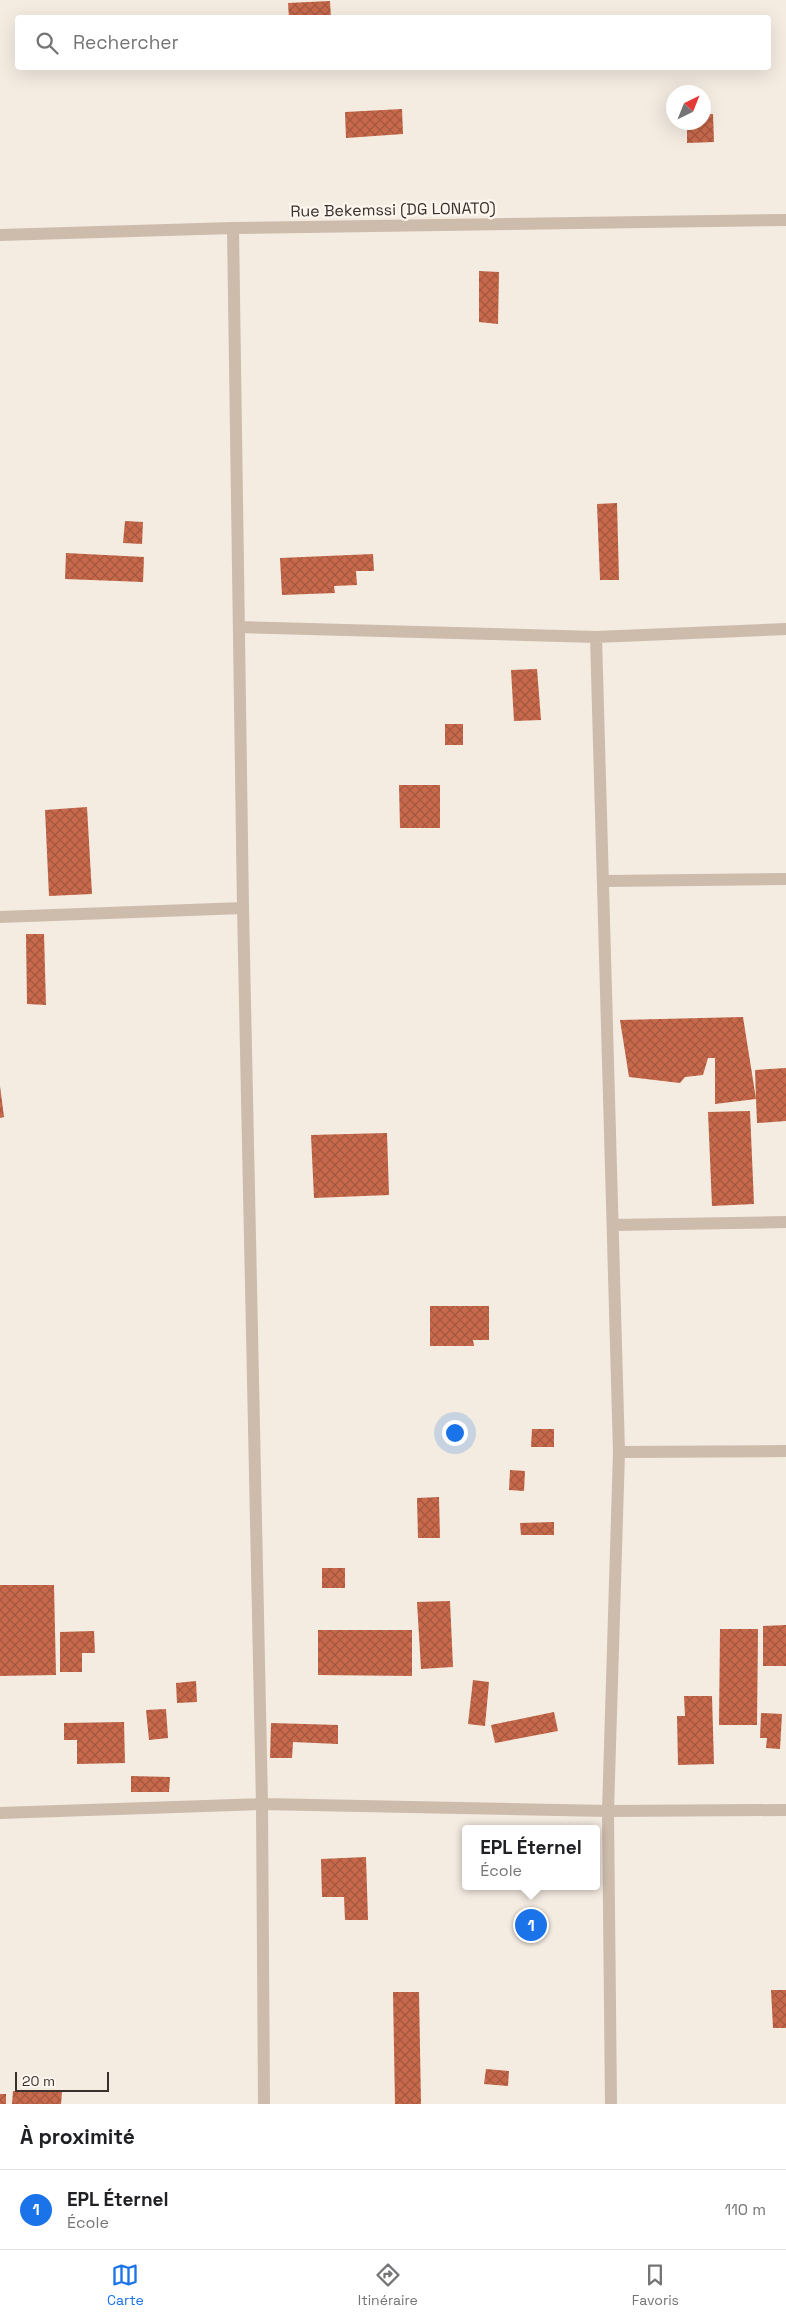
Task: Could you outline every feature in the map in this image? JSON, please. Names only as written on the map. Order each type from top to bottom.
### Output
[{"type":"street","name":"Rue Bekemssi (DG LONATO)","points":[[0,235],[233,228],[786,220]]},
{"type":"street","points":[[233,228],[243,908],[262,1804],[264,2104]]},
{"type":"street","points":[[239,626],[596,637],[786,630]]},
{"type":"street","points":[[596,637],[619,1452],[608,1811],[611,2104]]},
{"type":"street","points":[[604,881],[786,879]]},
{"type":"street","points":[[0,917],[243,908]]},
{"type":"street","points":[[613,1225],[786,1222]]},
{"type":"street","points":[[619,1452],[786,1451]]},
{"type":"street","points":[[0,1812],[262,1804],[608,1811],[786,1810]]},
{"type":"building","points":[[330,1],[331,15],[289,15],[288,3]]},
{"type":"building","points":[[402,109],[403,134],[346,138],[345,112]]},
{"type":"building","points":[[711,114],[713,114],[714,142],[687,143],[687,130],[711,130]]},
{"type":"building","points":[[479,271],[499,272],[498,324],[479,322]]},
{"type":"building","points":[[617,503],[619,580],[600,580],[597,504]]},
{"type":"building","points":[[125,521],[143,522],[142,544],[123,543]]},
{"type":"building","points":[[66,553],[144,557],[143,582],[65,579]]},
{"type":"building","points":[[373,554],[374,571],[356,571],[357,585],[334,586],[335,593],[282,595],[280,558]]},
{"type":"building","points":[[537,669],[541,720],[514,721],[511,670]]},
{"type":"building","points":[[445,724],[463,724],[463,745],[445,745]]},
{"type":"building","points":[[399,785],[440,785],[440,828],[400,828]]},
{"type":"building","points":[[87,807],[92,894],[49,896],[45,810]]},
{"type":"building","points":[[26,934],[44,934],[46,1005],[27,1004]]},
{"type":"building","points":[[743,1017],[756,1099],[715,1104],[715,1058],[708,1058],[703,1075],[685,1077],[680,1083],[629,1077],[620,1020]]},
{"type":"building","points":[[786,1068],[786,1121],[757,1123],[755,1070]]},
{"type":"building","points":[[0,1086],[4,1117],[0,1118]]},
{"type":"building","points":[[750,1111],[754,1204],[712,1206],[708,1112]]},
{"type":"building","points":[[387,1133],[389,1195],[314,1198],[311,1135]]},
{"type":"building","points":[[430,1306],[489,1306],[489,1340],[473,1340],[474,1346],[430,1346]]},
{"type":"building","points":[[532,1429],[554,1429],[554,1447],[531,1447]]},
{"type":"building","points":[[510,1470],[525,1471],[524,1491],[509,1490]]},
{"type":"building","points":[[439,1497],[440,1538],[418,1538],[417,1498]]},
{"type":"building","points":[[554,1522],[554,1535],[521,1535],[520,1523]]},
{"type":"building","points":[[322,1568],[345,1568],[345,1588],[322,1588]]},
{"type":"building","points":[[0,1585],[54,1585],[56,1675],[0,1676]]},
{"type":"building","points":[[450,1601],[453,1667],[421,1669],[417,1602]]},
{"type":"building","points":[[786,1625],[786,1666],[763,1666],[763,1626]]},
{"type":"building","points":[[720,1629],[758,1629],[757,1725],[719,1725]]},
{"type":"building","points":[[318,1630],[412,1630],[412,1676],[318,1675]]},
{"type":"building","points":[[94,1631],[95,1653],[82,1653],[82,1672],[60,1672],[60,1632]]},
{"type":"building","points":[[473,1680],[489,1682],[485,1726],[468,1724]]},
{"type":"building","points":[[196,1681],[197,1702],[177,1703],[176,1683]]},
{"type":"building","points":[[684,1696],[712,1696],[714,1764],[678,1765],[677,1716],[685,1716]]},
{"type":"building","points":[[166,1709],[168,1738],[149,1740],[146,1710]]},
{"type":"building","points":[[554,1712],[558,1731],[495,1743],[491,1725]]},
{"type":"building","points":[[761,1713],[782,1714],[780,1749],[766,1748],[767,1738],[760,1738]]},
{"type":"building","points":[[124,1722],[125,1763],[77,1764],[77,1740],[64,1740],[64,1723]]},
{"type":"building","points":[[271,1723],[338,1725],[338,1744],[293,1742],[292,1758],[270,1758]]},
{"type":"building","points":[[131,1776],[170,1777],[169,1792],[131,1792]]},
{"type":"building","points":[[366,1857],[368,1920],[345,1920],[344,1897],[322,1897],[321,1859]]},
{"type":"building","points":[[771,1990],[786,1990],[786,2028],[773,2028]]},
{"type":"building","points":[[393,1992],[419,1992],[421,2104],[395,2104]]},
{"type":"building","points":[[486,2069],[509,2071],[508,2086],[484,2084]]},
{"type":"building","points":[[13,2091],[62,2092],[61,2104],[12,2104]]},
{"type":"building","points":[[0,2094],[6,2094],[6,2104],[0,2104]]},
{"type":"place","name":"EPL Éternel","points":[[531,1925]]}]
